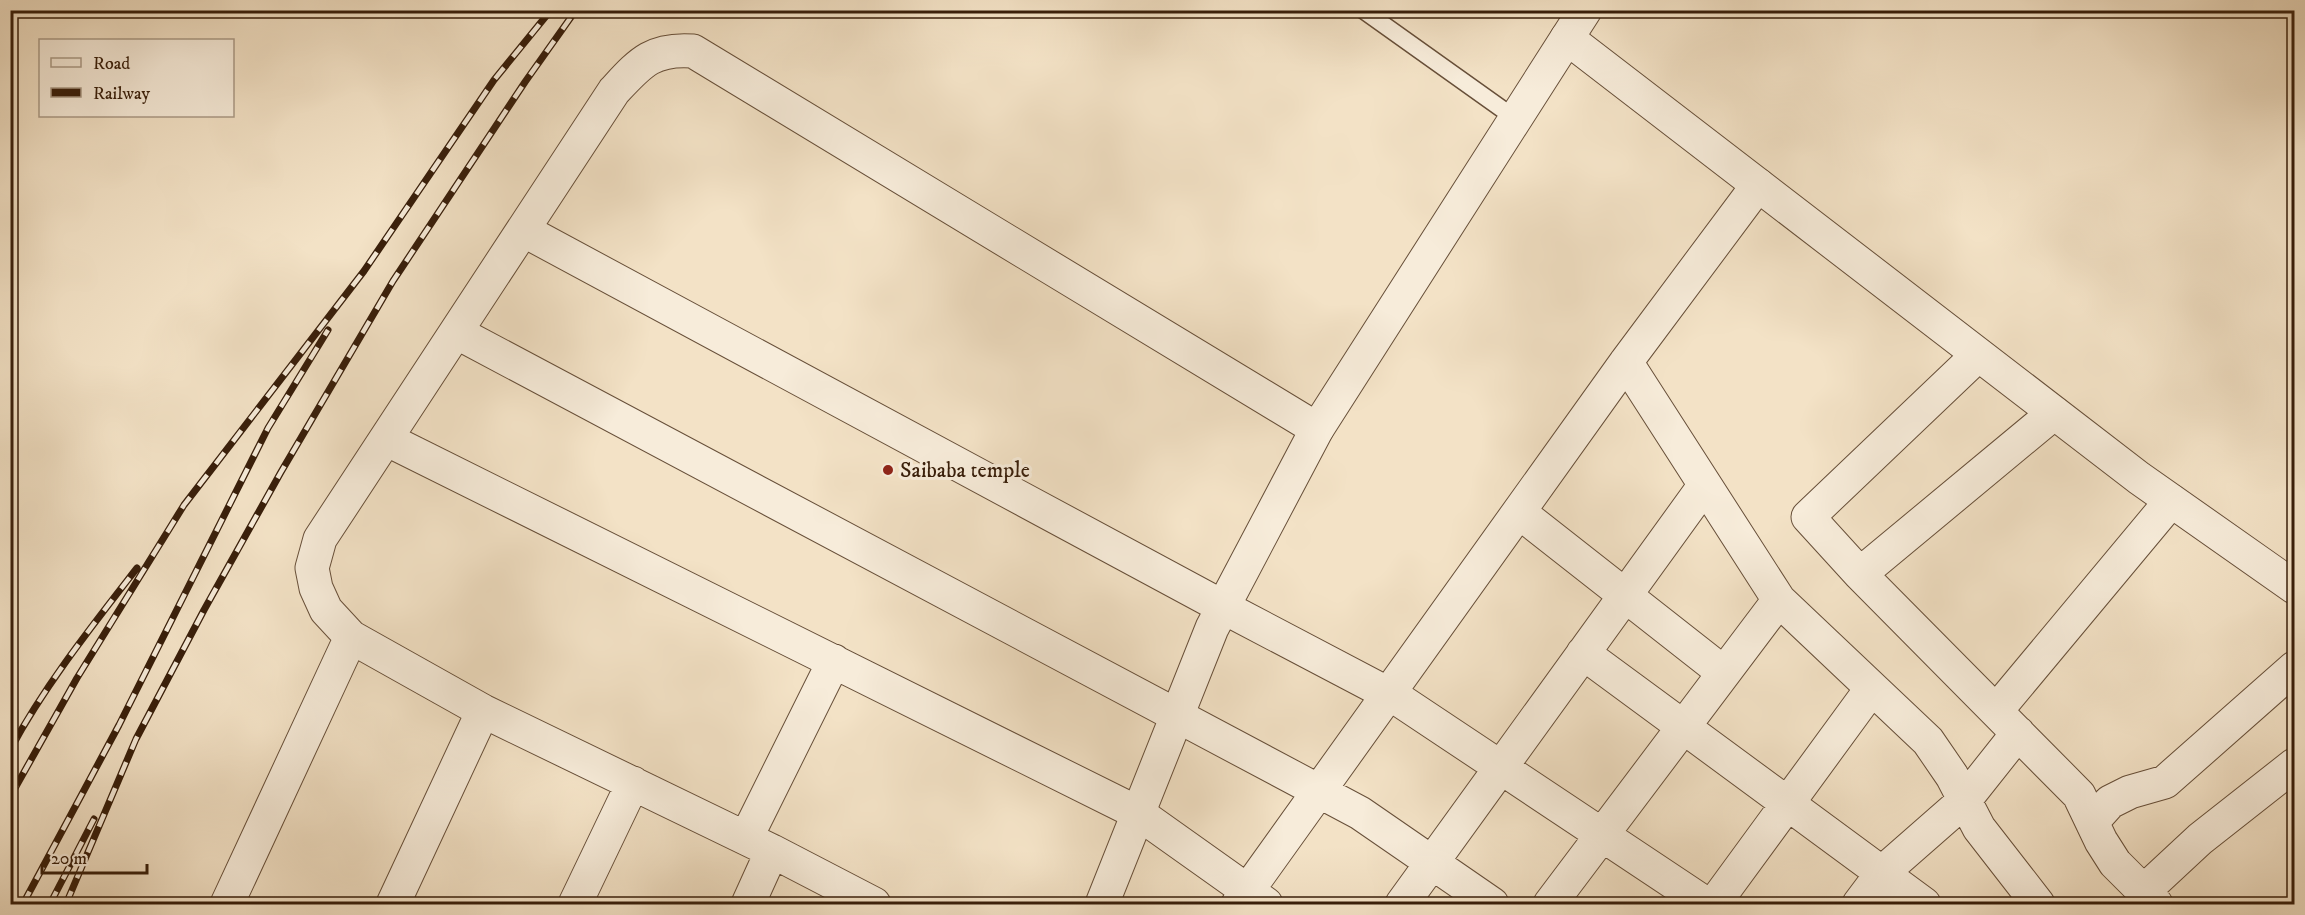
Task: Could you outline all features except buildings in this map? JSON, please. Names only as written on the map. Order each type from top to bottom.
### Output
[{"type":"street","points":[[1102,904],[1212,628],[1317,429],[1585,10]]},
{"type":"street","points":[[1567,38],[2054,413],[2171,501],[2295,587]]},
{"type":"street","points":[[874,904],[759,845],[483,711],[351,637],[326,610],[316,588],[312,568],[320,538],[614,91],[633,70],[651,57],[670,50],[693,51],[1317,429]]},
{"type":"street","points":[[386,439],[1138,813],[1251,900],[1318,791],[1626,362],[1758,185]]},
{"type":"street","points":[[523,230],[1223,607],[1388,693],[1706,904]]},
{"type":"street","points":[[456,332],[1360,813],[1492,904]]},
{"type":"street","points":[[1978,355],[1808,517],[1860,574],[2079,795],[2101,841],[2115,863],[2150,898],[2200,839],[2295,765]]},
{"type":"street","points":[[1626,362],[1779,600],[1928,741],[1953,776],[1979,828],[2038,904]]},
{"type":"street","points":[[1860,574],[2054,413]]},
{"type":"street","points":[[1402,904],[1705,485]]},
{"type":"street","points":[[1859,904],[1883,872],[1964,801],[2007,722],[2171,501]]},
{"type":"street","points":[[1519,512],[1724,673]]},
{"type":"street","points":[[1550,904],[1779,600]]},
{"type":"street","points":[[226,904],[351,637]]},
{"type":"street","points":[[1583,653],[1924,904]]},
{"type":"street","points":[[748,904],[759,845],[834,661]]},
{"type":"street","points":[[2092,822],[2110,802],[2130,792],[2165,782],[2295,668]]},
{"type":"street","points":[[1714,904],[1872,688]]},
{"type":"street","points":[[393,904],[483,711]]},
{"type":"street","points":[[575,904],[633,783]]},
{"type":"lane","points":[[1364,10],[1516,119]]},
{"type":"railway","points":[[10,797],[77,678],[184,505],[364,271],[494,80],[551,10]]},
{"type":"railway","points":[[66,904],[136,739],[204,610],[281,472],[393,281],[525,82],[576,10]]},
{"type":"railway","points":[[23,904],[119,725],[268,428],[328,330]]},
{"type":"railway","points":[[10,750],[54,679],[137,568]]},
{"type":"railway","points":[[50,904],[94,819]]},
{"type":"place","name":"Saibaba temple","points":[[888,470]]}]
